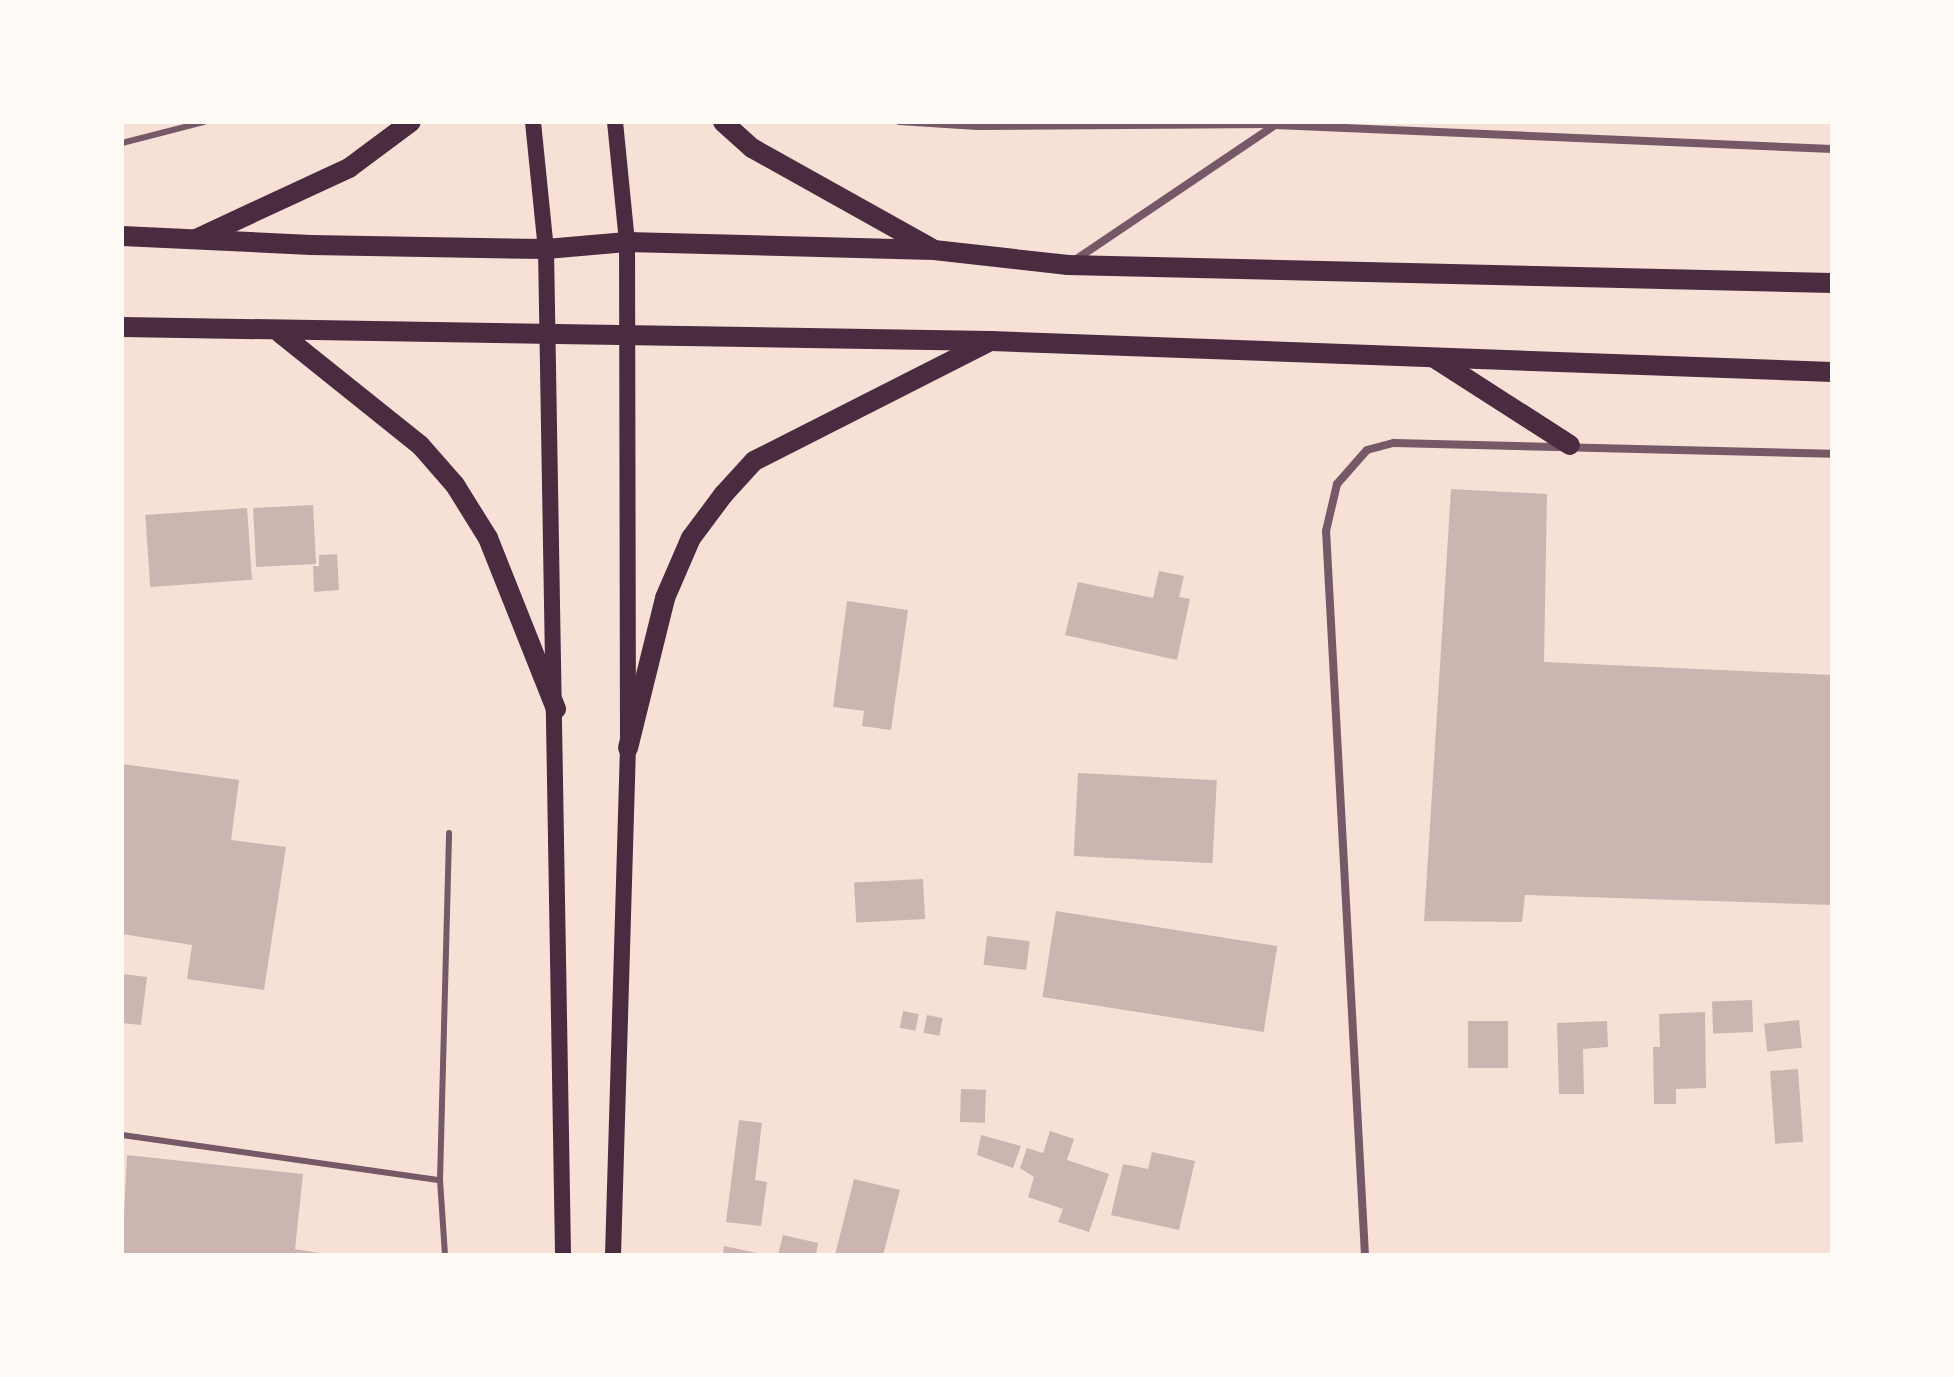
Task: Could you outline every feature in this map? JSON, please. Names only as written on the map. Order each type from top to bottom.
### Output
[{"type":"main road","points":[[193,241],[349,168],[411,122]]},
{"type":"main road","points":[[533,122],[546,249],[563,1255]]},
{"type":"main road","points":[[613,1255],[628,748],[627,242],[615,122]]},
{"type":"main road","points":[[723,122],[752,148],[934,250]]},
{"type":"main road","points":[[122,236],[193,241],[546,249],[627,242],[934,250],[1068,265],[1832,283]]},
{"type":"main road","points":[[122,327],[280,333],[547,333],[991,341],[1832,372]]},
{"type":"main road","points":[[280,333],[420,445],[455,485],[488,538],[556,709]]},
{"type":"main road","points":[[628,748],[665,598],[691,538],[723,495],[754,461],[991,341]]},
{"type":"main road","points":[[1436,359],[1570,445]]},
{"type":"street","points":[[1068,265],[1275,125],[1832,149]]},
{"type":"street","points":[[1365,1255],[1326,531],[1330,501],[1350,464],[1367,450],[1394,443],[1570,445],[1832,454]]},
{"type":"lane","points":[[122,143],[204,122]]},
{"type":"lane","points":[[899,122],[1275,125]]},
{"type":"lane","points":[[445,1255],[440,1180],[449,833]]},
{"type":"lane","points":[[122,1135],[440,1180]]},
{"type":"building","points":[[1451,489],[1547,494],[1544,662],[1832,675],[1832,905],[1525,895],[1522,922],[1424,921]]},
{"type":"building","points":[[313,505],[316,564],[256,567],[253,508]]},
{"type":"building","points":[[247,508],[252,580],[150,587],[145,515]]},
{"type":"building","points":[[337,554],[339,590],[314,592],[313,566],[319,566],[319,555]]},
{"type":"building","points":[[1159,571],[1184,576],[1179,597],[1190,599],[1177,660],[1065,635],[1078,582],[1153,598]]},
{"type":"building","points":[[847,601],[908,610],[891,730],[862,726],[864,711],[833,707]]},
{"type":"building","points":[[122,764],[239,780],[231,840],[286,847],[264,990],[187,979],[192,945],[122,934]]},
{"type":"building","points":[[1078,773],[1217,780],[1212,863],[1074,856]]},
{"type":"building","points":[[923,879],[925,919],[856,923],[854,883]]},
{"type":"building","points":[[1056,911],[1277,946],[1264,1032],[1042,997]]},
{"type":"building","points":[[987,936],[1030,941],[1026,970],[983,965]]},
{"type":"building","points":[[122,974],[147,977],[141,1025],[122,1023]]},
{"type":"building","points":[[1752,1000],[1753,1032],[1713,1033],[1712,1001]]},
{"type":"building","points":[[903,1011],[919,1014],[915,1031],[900,1028]]},
{"type":"building","points":[[1705,1012],[1706,1088],[1676,1089],[1676,1104],[1654,1104],[1653,1047],[1660,1047],[1659,1014]]},
{"type":"building","points":[[927,1015],[943,1018],[939,1036],[924,1033]]},
{"type":"building","points":[[1799,1020],[1802,1048],[1767,1052],[1764,1024]]},
{"type":"building","points":[[1468,1021],[1508,1021],[1508,1068],[1468,1068]]},
{"type":"building","points":[[1607,1021],[1608,1047],[1583,1049],[1584,1094],[1559,1094],[1557,1023]]},
{"type":"building","points":[[1798,1069],[1803,1142],[1775,1144],[1770,1071]]},
{"type":"building","points":[[961,1089],[986,1090],[985,1123],[960,1122]]},
{"type":"building","points":[[739,1120],[762,1123],[755,1180],[767,1182],[761,1226],[726,1222]]},
{"type":"building","points":[[1050,1131],[1074,1139],[1067,1160],[1109,1174],[1089,1232],[1058,1222],[1063,1209],[1028,1197],[1034,1177],[1020,1168],[1027,1148],[1043,1153]]},
{"type":"building","points":[[981,1135],[1021,1146],[1013,1168],[977,1155]]},
{"type":"building","points":[[1152,1152],[1195,1161],[1179,1230],[1111,1215],[1123,1164],[1148,1169]]},
{"type":"building","points":[[127,1155],[303,1174],[295,1249],[332,1255],[122,1255]]},
{"type":"building","points":[[854,1179],[900,1190],[883,1255],[835,1255]]},
{"type":"building","points":[[783,1235],[818,1243],[816,1255],[778,1255]]},
{"type":"building","points":[[724,1246],[762,1254],[762,1255],[723,1255]]}]
